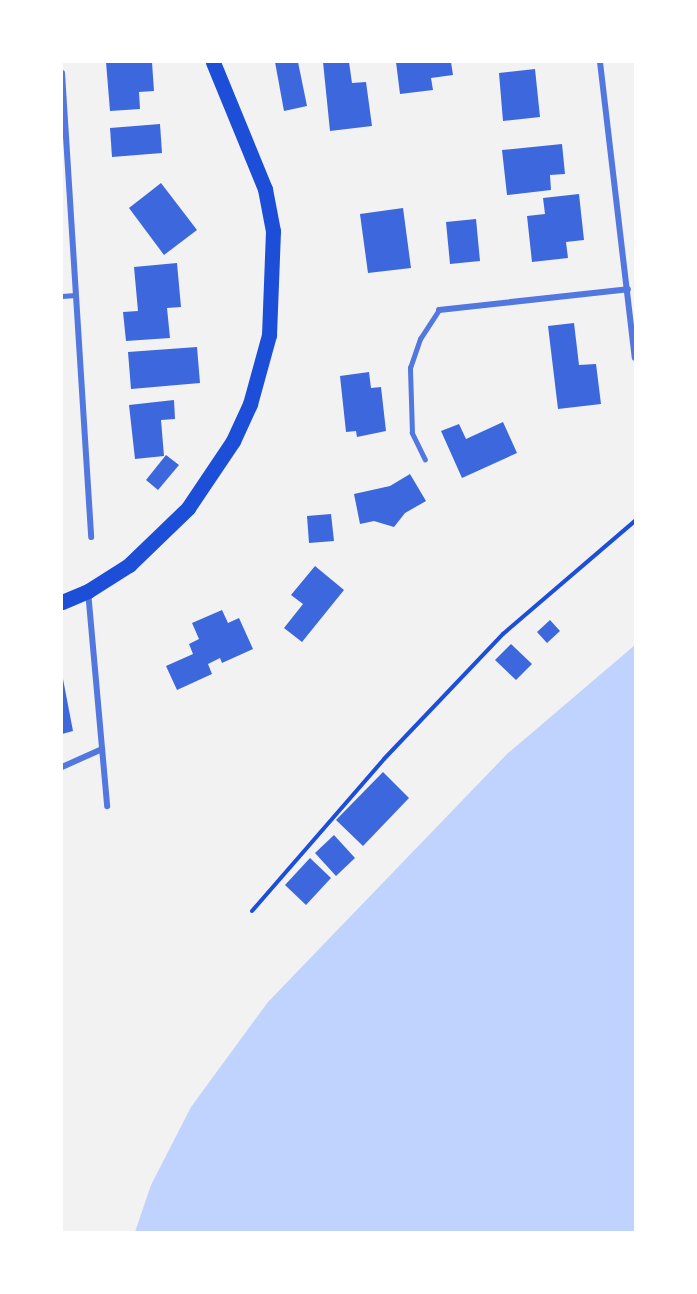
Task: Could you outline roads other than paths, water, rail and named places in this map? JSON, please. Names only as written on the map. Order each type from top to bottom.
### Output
[{"type":"main road","points":[[62,602],[88,591],[129,565],[188,508],[237,432],[250,404],[269,335],[273,231],[265,189],[213,62]]},
{"type":"street","points":[[600,62],[635,358]]},
{"type":"street","points":[[62,73],[91,537]]},
{"type":"street","points":[[439,310],[628,289]]},
{"type":"street","points":[[88,591],[107,806]]},
{"type":"street","points":[[62,766],[102,749]]},
{"type":"lane","points":[[62,296],[75,295]]},
{"type":"lane","points":[[425,460],[412,433],[410,368],[420,339],[439,310]]},
{"type":"water","points":[[635,645],[635,1232],[135,1232],[151,1185],[191,1107],[268,1002],[507,754]]}]
